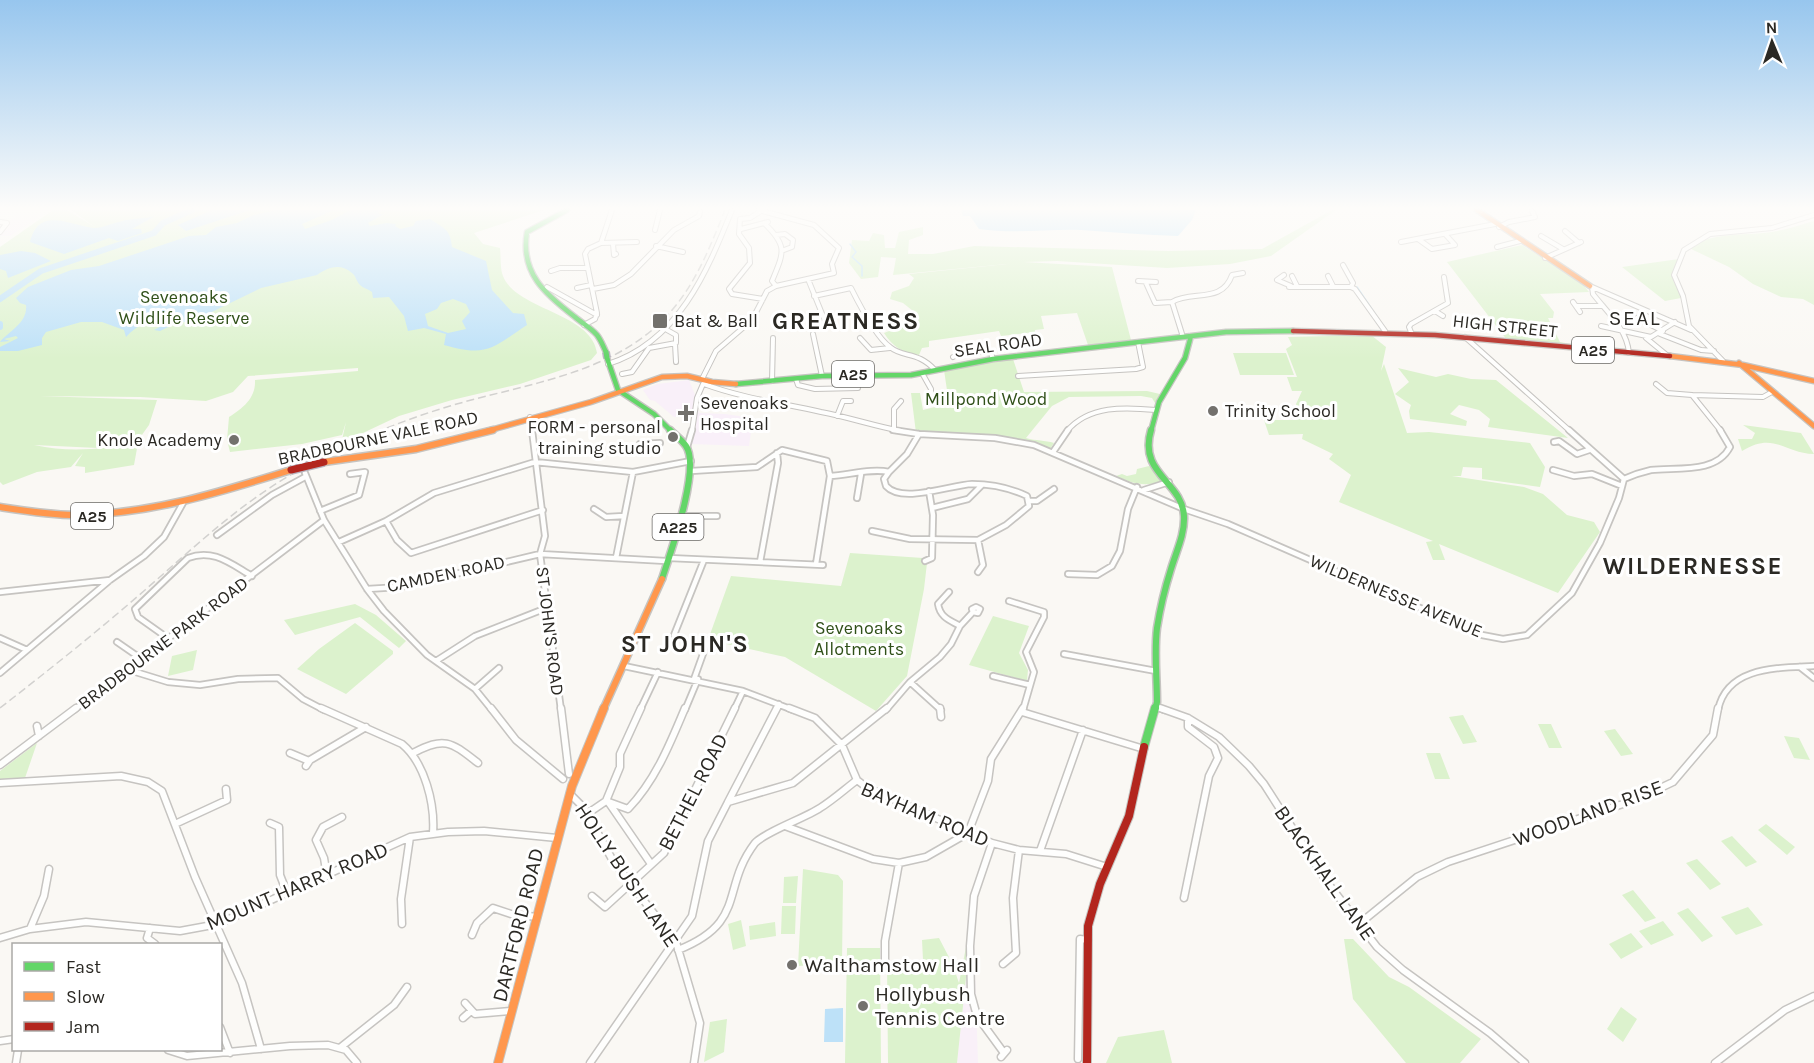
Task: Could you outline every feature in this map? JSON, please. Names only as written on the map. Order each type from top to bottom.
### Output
[{"type":"main road","points":[[527,260],[540,286],[597,334],[606,352],[618,390]]},
{"type":"main road","points":[[1548,260],[1591,286]]},
{"type":"main road","name":"HIGH STREET","points":[[1385,331],[1410,329],[1644,356],[1739,363]]},
{"type":"main road","name":"SEAL ROAD","points":[[618,390],[662,377],[685,376],[703,381],[734,384],[822,376],[903,375],[993,359],[1187,337],[1283,331],[1385,331]]},
{"type":"main road","points":[[1087,1063],[1083,1002],[1091,901],[1104,866],[1131,809],[1156,707],[1157,630],[1169,574],[1183,531],[1184,509],[1169,482],[1148,456],[1148,442],[1156,410],[1166,387],[1192,345],[1187,337]]},
{"type":"main road","points":[[1739,363],[1772,392],[1811,420],[1814,426]]},
{"type":"main road","name":"A25","points":[[1739,363],[1780,370],[1814,381]]},
{"type":"main road","name":"BRADBOURNE VALE ROAD","points":[[3,508],[59,516],[94,516],[134,512],[183,503],[324,462],[416,449],[591,402],[618,390]]},
{"type":"main road","name":"A225","points":[[570,794],[596,727],[669,560],[691,471],[687,447],[654,414],[618,390]]},
{"type":"main road","name":"DARTFORD ROAD","points":[[498,1063],[570,794]]},
{"type":"street","points":[[586,260],[596,317]]},
{"type":"street","points":[[577,288],[621,282],[643,260]]},
{"type":"street","points":[[608,364],[630,356],[667,330],[680,316],[704,277],[711,260]]},
{"type":"street","points":[[750,260],[750,263],[730,292],[737,296],[763,299]]},
{"type":"street","points":[[776,286],[772,281],[783,260]]},
{"type":"street","points":[[687,447],[692,433],[699,393],[716,351],[752,320],[767,291],[776,286],[834,273],[834,260]]},
{"type":"street","points":[[1680,260],[1674,274],[1683,296],[1691,330]]},
{"type":"street","points":[[1343,265],[1353,283],[1351,287]]},
{"type":"street","points":[[551,272],[555,268],[588,268]]},
{"type":"street","points":[[1146,283],[1155,303],[1172,302],[1180,297],[1210,296],[1222,290],[1232,275],[1243,273]]},
{"type":"street","points":[[1284,275],[1277,280],[1290,286],[1333,286],[1355,289],[1385,331]]},
{"type":"street","points":[[1292,276],[1297,286]]},
{"type":"street","points":[[1328,276],[1333,286]]},
{"type":"street","points":[[1410,329],[1448,302],[1444,277]]},
{"type":"street","points":[[808,279],[827,326]]},
{"type":"street","points":[[1138,281],[1156,282]]},
{"type":"street","points":[[1629,353],[1627,339],[1591,291],[1591,286],[1691,330],[1723,361]]},
{"type":"street","points":[[547,287],[596,317]]},
{"type":"street","points":[[814,296],[851,288],[862,310],[890,348]]},
{"type":"street","points":[[1172,302],[1187,337]]},
{"type":"street","points":[[1573,302],[1580,312]]},
{"type":"street","points":[[1576,306],[1603,306]]},
{"type":"street","points":[[1435,311],[1443,316]]},
{"type":"street","points":[[1646,338],[1662,333],[1686,315]]},
{"type":"street","points":[[584,325],[596,317]]},
{"type":"street","points":[[1637,318],[1662,333],[1703,350],[1714,351]]},
{"type":"street","points":[[1601,326],[1620,328],[1646,338],[1668,356]]},
{"type":"street","points":[[667,330],[677,336],[676,362]]},
{"type":"street","points":[[813,334],[822,376]]},
{"type":"street","points":[[1627,339],[1637,336]]},
{"type":"street","points":[[1464,337],[1624,479],[1652,470],[1709,464],[1720,461],[1729,453],[1730,447],[1724,434],[1692,395]]},
{"type":"street","points":[[772,381],[773,338]]},
{"type":"street","points":[[861,341],[871,350],[890,348],[926,360],[935,370]]},
{"type":"street","points":[[1018,376],[1136,369],[1143,367],[1138,342]]},
{"type":"street","points":[[622,374],[632,372],[650,348],[675,344]]},
{"type":"street","points":[[953,357],[958,353],[977,351],[991,353],[993,359]]},
{"type":"street","points":[[1709,359],[1714,367]]},
{"type":"street","points":[[922,373],[931,389],[931,397]]},
{"type":"street","points":[[796,379],[798,385],[806,388],[857,387]]},
{"type":"street","name":"WILDERNESSE AVENUE","points":[[703,381],[733,395],[919,434],[995,438],[1031,444],[1100,471],[1184,509],[1228,524],[1482,635],[1503,639],[1527,635],[1572,593],[1600,543],[1624,479]]},
{"type":"street","points":[[1656,384],[1667,393],[1692,395],[1759,397],[1772,392]]},
{"type":"street","points":[[925,390],[931,389]]},
{"type":"street","points":[[837,416],[843,401],[851,401]]},
{"type":"street","points":[[894,429],[894,409],[901,402]]},
{"type":"street","points":[[1053,452],[1069,426],[1091,414],[1117,408],[1156,410]]},
{"type":"street","name":"ST JOHN'S ROAD","points":[[530,417],[545,536],[540,554],[549,607],[566,776]]},
{"type":"street","points":[[872,531],[910,539],[978,540],[1016,518],[1029,506],[1030,501],[1027,496],[1014,490],[982,485],[961,485],[903,494],[893,492],[884,479],[908,454],[919,434]]},
{"type":"street","points":[[1554,442],[1559,441],[1577,454],[1589,450]]},
{"type":"street","points":[[640,444],[660,443]]},
{"type":"street","points":[[691,471],[757,467],[777,453],[787,451],[825,460],[830,464],[830,476],[816,564]]},
{"type":"street","points":[[760,562],[778,463],[777,453]]},
{"type":"street","points":[[339,542],[386,521],[434,493],[535,462],[633,472],[691,461]]},
{"type":"street","points":[[830,476],[861,474],[877,469],[889,472]]},
{"type":"street","points":[[1553,470],[1574,476],[1580,472],[1592,473],[1603,480],[1622,486]]},
{"type":"street","points":[[320,511],[359,495],[365,472],[350,474]]},
{"type":"street","points":[[616,558],[633,472]]},
{"type":"street","points":[[861,474],[857,496],[864,495]]},
{"type":"street","points":[[218,536],[272,495],[305,475],[324,520],[367,589],[408,637],[436,661],[475,688],[516,740],[566,776],[577,774]]},
{"type":"street","points":[[1144,490],[1169,482]]},
{"type":"street","points":[[932,508],[965,500],[980,490],[982,485]]},
{"type":"street","points":[[1068,574],[1087,576],[1105,572],[1115,560],[1123,538],[1129,506],[1137,487]]},
{"type":"street","points":[[1030,501],[1037,501],[1054,489]]},
{"type":"street","points":[[925,561],[932,558],[932,508],[929,491]]},
{"type":"street","points":[[0,673],[110,580],[144,556],[164,537],[183,503]]},
{"type":"street","points":[[0,514],[3,508]]},
{"type":"street","points":[[594,509],[606,517],[624,516]]},
{"type":"street","points":[[386,521],[397,540],[411,553],[543,510]]},
{"type":"street","points":[[681,516],[717,517]]},
{"type":"street","name":"BRADBOURNE PARK ROAD","points":[[0,765],[143,660],[324,520]]},
{"type":"street","points":[[880,531],[882,525]]},
{"type":"street","points":[[978,540],[982,569]]},
{"type":"street","points":[[169,639],[138,617],[135,609],[188,558],[199,553],[211,553],[252,576]]},
{"type":"street","name":"CAMDEN ROAD","points":[[367,589],[400,586],[540,554],[823,565]]},
{"type":"street","points":[[674,635],[704,560]]},
{"type":"street","points":[[0,592],[110,580]]},
{"type":"street","points":[[949,591],[938,604],[938,610],[944,618],[960,626]]},
{"type":"street","points":[[785,826],[873,859],[899,862],[926,857],[968,833],[988,781],[991,759],[1022,712],[1034,672],[1026,652],[1040,630],[1044,617],[1044,612],[1017,600],[1009,601]]},
{"type":"street","points":[[436,661],[475,636],[549,607]]},
{"type":"street","points":[[728,802],[794,783],[885,711],[910,682],[940,657],[951,644],[960,626],[973,612]]},
{"type":"street","points":[[0,638],[27,650]]},
{"type":"street","points":[[607,802],[628,808],[640,799],[672,737],[696,679],[708,640]]},
{"type":"street","points":[[117,642],[143,660]]},
{"type":"street","points":[[1064,654],[1156,671]]},
{"type":"street","points":[[624,666],[696,679],[743,691],[815,718],[842,745],[857,780]]},
{"type":"street","points":[[1798,666],[1814,678]]},
{"type":"street","name":"WOODLAND RISE","points":[[1359,924],[1417,878],[1448,862],[1635,800],[1673,782],[1713,735],[1721,696],[1737,680],[1750,673],[1769,668],[1814,666]]},
{"type":"street","points":[[475,688],[490,670],[499,668]]},
{"type":"street","points":[[129,670],[168,682],[200,685],[238,679],[278,678],[312,703],[338,717],[402,744],[413,753],[432,803],[433,833]]},
{"type":"street","points":[[587,814],[607,802],[620,767],[620,754],[658,672]]},
{"type":"street","points":[[993,676],[1011,683],[1030,685]]},
{"type":"street","points":[[910,682],[941,709],[941,717]]},
{"type":"street","name":"BETHEL ROAD","points":[[592,896],[605,908],[629,882],[664,853],[743,691]]},
{"type":"street","points":[[590,1063],[677,946],[692,916],[708,841],[718,817],[779,704]]},
{"type":"street","name":"BLACKHALL LANE","points":[[1156,707],[1188,718],[1219,737],[1264,784],[1327,882],[1377,947],[1403,970],[1490,1033],[1525,1063]]},
{"type":"street","points":[[1022,712],[1144,749]]},
{"type":"street","points":[[1184,898],[1209,776],[1219,760],[1214,747],[1188,727],[1188,718]]},
{"type":"street","points":[[37,726],[39,736]]},
{"type":"street","points":[[290,753],[307,764],[366,727]]},
{"type":"street","points":[[1040,851],[1083,730]]},
{"type":"street","points":[[413,753],[435,741],[449,741],[478,763]]},
{"type":"street","points":[[566,776],[564,783],[572,786]]},
{"type":"street","points":[[0,783],[96,777],[136,778],[153,783],[162,791],[196,878],[218,924],[258,1028],[261,1049]]},
{"type":"street","name":"BAYHAM ROAD","points":[[677,946],[701,941],[717,928],[725,917],[750,850],[761,837],[821,808],[857,780],[866,787],[905,802],[992,843],[1019,850],[1074,856],[1104,866]]},
{"type":"street","points":[[175,824],[227,800],[226,789]]},
{"type":"street","name":"HOLLY BUSH LANE","points":[[570,794],[587,814],[613,861],[677,946],[698,1010],[700,1023],[694,1063]]},
{"type":"street","points":[[607,802],[651,864]]},
{"type":"street","points":[[327,876],[324,858],[313,841],[323,827],[342,817]]},
{"type":"street","points":[[270,823],[279,827],[280,875],[287,893]]},
{"type":"street","name":"MOUNT HARRY ROAD","points":[[0,938],[30,928],[86,922],[180,931],[218,924],[410,837],[433,833],[493,830],[557,838]]},
{"type":"street","points":[[402,924],[404,868],[410,837]]},
{"type":"street","points":[[992,843],[974,896],[970,946],[971,993],[977,1016],[1004,1053]]},
{"type":"street","points":[[1003,964],[1016,952],[1013,898],[1019,850]]},
{"type":"street","points":[[885,960],[885,941],[899,862]]},
{"type":"street","points":[[30,928],[44,896],[50,869]]},
{"type":"street","points":[[394,909],[401,906]]},
{"type":"street","points":[[472,935],[477,923],[493,908],[511,914],[537,917]]},
{"type":"street","points":[[150,928],[147,938],[153,943]]},
{"type":"street","points":[[340,1047],[394,1005],[407,987]]},
{"type":"street","points":[[1715,1063],[1785,1010],[1814,996]]},
{"type":"street","points":[[1077,1059],[1083,1002]]},
{"type":"street","points":[[465,1004],[471,1011],[482,1015],[496,1010],[513,1011]]},
{"type":"street","points":[[464,1018],[471,1011]]},
{"type":"street","points":[[222,1032],[230,1053]]},
{"type":"street","points":[[171,1051],[187,1056],[316,1045],[340,1047],[354,1057],[357,1063]]},
{"type":"street","points":[[183,1063],[187,1056]]},
{"type":"shaded area","name":"Sevenoaks Hospital","points":[[689,380],[699,413],[753,418],[749,446],[690,444],[697,417],[674,417],[655,401],[650,400],[643,390],[657,384]]},
{"type":"shaded area","points":[[973,911],[978,1063],[957,1063]]},
{"type":"green space","name":"Sevenoaks Wildlife Reserve","points":[[0,260],[501,260],[503,276],[511,287],[522,297],[582,329],[592,340],[597,353],[591,360],[520,384],[452,400],[399,416],[348,440],[342,440],[346,422],[342,435],[302,444],[230,452],[227,440],[229,417],[244,406],[251,397],[255,380],[358,371],[358,368],[248,376],[233,392],[206,401],[140,397],[40,396],[157,400],[149,425],[139,439],[98,448],[34,445],[61,449],[86,449],[111,447],[138,443],[134,465],[85,473],[85,467],[75,466],[83,453],[71,467],[37,472],[3,485],[0,482]]},
{"type":"green space","points":[[849,260],[881,260],[878,277],[861,279],[849,263]]},
{"type":"green space","points":[[896,260],[1253,260],[1230,264],[1167,268],[1057,261],[1024,262],[1112,267],[1131,340],[1088,345],[1077,313],[1041,316],[1044,329],[1035,330],[1035,332],[1001,336],[999,331],[929,341],[929,347],[922,348],[919,355],[908,353],[895,346],[884,333],[912,322],[913,311],[903,303],[890,299],[892,292],[909,286],[914,278],[909,274],[1017,263],[893,275]]},
{"type":"green space","points":[[1458,260],[1545,260],[1581,282],[1589,292],[1540,294],[1554,312],[1553,318],[1548,318],[1560,342],[1571,344],[1507,340],[1447,262]]},
{"type":"green space","points":[[1679,260],[1672,274],[1681,298],[1665,301],[1622,267]]},
{"type":"green space","points":[[1713,260],[1814,260],[1814,305],[1803,299],[1781,297],[1753,284],[1729,267]]},
{"type":"green space","points":[[1371,335],[1386,347],[1381,371],[1384,364],[1407,433],[1429,432],[1530,443],[1545,467],[1540,487],[1482,479],[1482,468],[1463,467],[1461,476],[1452,476],[1524,487],[1543,494],[1567,515],[1594,522],[1600,532],[1558,593],[1439,544],[1445,560],[1433,560],[1426,542],[1433,541],[1339,502],[1351,475],[1329,459],[1333,454],[1302,439],[1303,434],[1269,435],[1264,420],[1297,420],[1291,418],[1292,416],[1300,415],[1296,404],[1302,391],[1292,391],[1287,377],[1297,377],[1286,349],[1292,345],[1288,337]]},
{"type":"green space","points":[[1233,353],[1286,353],[1294,375],[1240,375]]},
{"type":"green space","name":"Millpond Wood","points":[[1013,359],[1024,392],[1147,391],[1160,394],[1155,403],[1152,398],[1141,396],[1069,397],[1052,406],[1026,438],[1054,443],[1050,449],[1030,443],[916,433],[911,393],[920,393],[923,410],[943,405],[948,397],[944,370]]},
{"type":"green space","points":[[1398,368],[1436,377],[1448,374],[1471,379],[1496,380],[1568,438],[1488,427],[1490,419],[1479,410],[1459,405],[1450,414],[1467,421],[1466,426],[1410,419],[1411,405],[1395,394],[1409,382]]},
{"type":"green space","points":[[1743,425],[1801,433],[1814,454],[1771,443],[1753,445],[1742,451],[1738,439],[1752,439],[1755,433]]},
{"type":"green space","points":[[1149,466],[1160,477],[1160,482],[1138,484],[1116,476],[1136,474],[1137,469]]},
{"type":"green space","name":"Sevenoaks Allotments","points":[[850,553],[923,558],[927,563],[907,676],[876,711],[785,657],[708,640],[731,576],[841,586]]},
{"type":"green space","points":[[355,604],[376,615],[406,641],[399,648],[360,617],[295,635],[284,620]]},
{"type":"green space","points":[[993,616],[1029,626],[1019,653],[1028,670],[1027,681],[969,665]]},
{"type":"green space","points":[[355,623],[393,651],[393,654],[346,694],[297,669],[319,649]]},
{"type":"green space","points":[[197,650],[193,670],[168,676],[172,656]]},
{"type":"green space","points":[[1463,715],[1477,742],[1463,744],[1449,717]]},
{"type":"green space","points":[[1538,724],[1551,724],[1562,748],[1549,748]]},
{"type":"green space","points":[[1615,729],[1633,754],[1621,756],[1604,731]]},
{"type":"green space","points":[[1784,736],[1799,738],[1810,760],[1794,758]]},
{"type":"green space","points":[[37,743],[25,778],[0,780],[0,771]]},
{"type":"green space","points":[[1426,753],[1440,753],[1450,779],[1435,779]]},
{"type":"green space","points":[[1766,824],[1795,847],[1787,855],[1758,830]]},
{"type":"green space","points":[[1732,836],[1757,862],[1746,867],[1721,841]]},
{"type":"green space","points":[[1697,859],[1721,884],[1710,890],[1686,863]]},
{"type":"green space","points":[[803,869],[838,875],[843,881],[842,963],[798,966]]},
{"type":"green space","points":[[798,876],[796,903],[783,903],[784,877]]},
{"type":"green space","points":[[1633,890],[1656,918],[1645,922],[1622,895]]},
{"type":"green space","points":[[782,906],[796,906],[795,934],[781,934]]},
{"type":"green space","points":[[1748,907],[1763,925],[1736,935],[1721,917]]},
{"type":"green space","points":[[1688,908],[1713,936],[1702,942],[1677,913]]},
{"type":"green space","points":[[973,911],[957,1063],[888,1063],[887,962],[923,960],[922,940],[939,938],[959,983]]},
{"type":"green space","points":[[741,920],[746,946],[733,950],[728,924]]},
{"type":"green space","points":[[1663,921],[1674,935],[1651,945],[1639,931]]},
{"type":"green space","points":[[775,922],[776,936],[750,940],[749,926]]},
{"type":"green space","points":[[1631,933],[1643,947],[1621,959],[1609,944]]},
{"type":"green space","points":[[1344,939],[1353,939],[1389,977],[1409,987],[1481,1039],[1460,1063],[1406,1063],[1353,999]]},
{"type":"green space","name":"Hollybush Tennis Centre","points":[[847,948],[880,948],[881,1063],[845,1063]]},
{"type":"green space","points":[[1621,1007],[1637,1019],[1623,1042],[1607,1029]]},
{"type":"green space","points":[[727,1019],[724,1052],[704,1062],[710,1022]]},
{"type":"green space","points":[[1164,1030],[1172,1063],[1106,1063],[1118,1037]]},
{"type":"water","points":[[0,260],[51,261],[8,278],[6,271],[0,269]]},
{"type":"water","points":[[118,260],[483,260],[486,261],[492,290],[513,313],[524,314],[527,325],[496,345],[480,350],[458,349],[444,345],[446,334],[424,328],[408,331],[404,316],[389,297],[373,298],[372,292],[360,285],[352,273],[343,268],[334,267],[317,275],[261,288],[191,322],[179,322],[160,331],[154,330],[174,319],[172,315],[147,322],[126,337],[124,330],[102,322],[81,322],[46,332],[42,338],[42,345],[18,351],[0,351],[0,347],[18,338],[16,336],[4,339],[10,341],[0,342],[24,317],[26,305],[20,303],[16,298],[28,287],[71,270],[99,266]],"holes":[[[453,299],[466,304],[470,312],[462,321],[466,329],[448,333],[428,326],[425,314],[437,309],[441,303]]]},
{"type":"water","points":[[843,1008],[843,1042],[824,1042],[825,1009]]},
{"type":"waterway","points":[[0,299],[41,271],[75,260]]},
{"type":"waterway","points":[[855,260],[862,266],[862,276]]},
{"type":"waterway","points":[[1357,287],[1386,330]]},
{"type":"railway","points":[[0,708],[55,665],[231,516],[268,489],[306,466],[387,428],[450,406],[560,376],[613,355],[638,341],[672,311],[691,284],[704,260]]},
{"type":"traffic: fast","points":[[526,260],[538,283],[568,312],[595,333],[606,352]]},
{"type":"traffic: fast","points":[[736,384],[822,376],[911,375],[993,359],[1226,332],[1293,331]]},
{"type":"traffic: fast","points":[[1144,747],[1157,702],[1157,629],[1170,571],[1184,528],[1184,513],[1180,501],[1152,463],[1147,444],[1159,402],[1185,358],[1191,336]]},
{"type":"traffic: fast","points":[[606,352],[607,358]]},
{"type":"traffic: fast","points":[[607,358],[618,390],[654,414],[687,447],[691,461],[690,477],[674,543],[662,579]]},
{"type":"traffic: slow","points":[[1551,260],[1590,286]]},
{"type":"traffic: slow","points":[[1670,356],[1743,365],[1814,381]]},
{"type":"traffic: slow","points":[[1739,363],[1814,426]]},
{"type":"traffic: slow","points":[[324,462],[416,449],[448,442],[591,402],[662,377],[687,376],[712,382],[736,384]]},
{"type":"traffic: slow","points":[[0,507],[67,515],[132,511],[186,501],[291,470]]},
{"type":"traffic: slow","points":[[498,1063],[572,786],[592,735],[662,579]]},
{"type":"traffic: jam","points":[[1293,331],[1435,335],[1670,356]]},
{"type":"traffic: jam","points":[[291,470],[324,462]]},
{"type":"traffic: jam","points":[[1087,1063],[1088,926],[1095,897],[1129,816],[1144,747]]},
{"type":"place","name":"Bat & Ball","points":[[660,321]]},
{"type":"place","name":"Trinity School","points":[[1213,411]]},
{"type":"place","name":"Sevenoaks Hospital","points":[[686,413]]},
{"type":"place","name":"FORM - personal training studio","points":[[673,437]]},
{"type":"place","name":"Knole Academy","points":[[234,440]]},
{"type":"place","name":"Walthamstow Hall","points":[[792,965]]},
{"type":"place","name":"Hollybush Tennis Centre","points":[[863,1006]]},
{"type":"district","name":"SEAL","points":[[1635,318]]},
{"type":"district","name":"GREATNESS","points":[[846,321]]},
{"type":"district","name":"WILDERNESSE","points":[[1693,566]]},
{"type":"district","name":"ST JOHN'S","points":[[685,644]]}]
